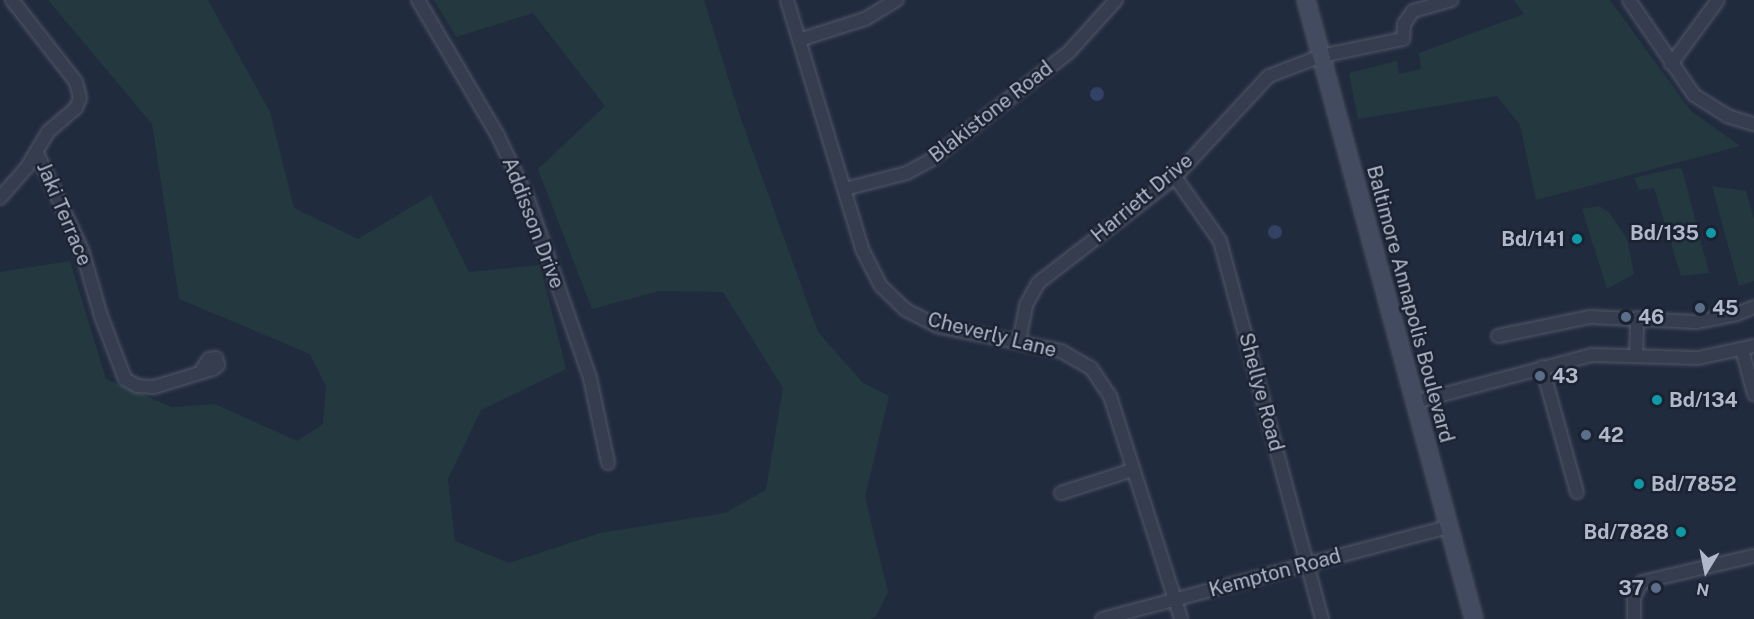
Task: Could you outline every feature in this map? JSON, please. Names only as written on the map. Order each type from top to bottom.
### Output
[{"type":"main road","name":"Baltimore Annapolis Boulevard","points":[[1306,0],[1474,619]]},
{"type":"street","name":"Jaki Terrace","points":[[12,0],[53,50],[79,91],[76,108],[48,132],[37,153],[82,250],[101,316],[125,379],[137,386],[154,387],[202,369]]},
{"type":"street","name":"Addisson Drive","points":[[418,0],[498,136],[527,197],[590,378],[608,463]]},
{"type":"street","name":"Cheverly Lane","points":[[787,0],[870,269],[898,303],[937,326],[1061,351],[1091,368],[1110,396],[1181,619]]},
{"type":"street","points":[[800,40],[865,19],[897,0]]},
{"type":"street","name":"Blakistone Road","points":[[845,189],[907,173],[932,159],[1069,52],[1116,0]]},
{"type":"street","name":"Harriett Drive","points":[[1019,342],[1026,305],[1038,283],[1174,177],[1269,76],[1321,56],[1403,39],[1404,24],[1413,11],[1451,0]]},
{"type":"street","points":[[1629,0],[1694,95],[1727,116],[1752,118]]},
{"type":"street","points":[[1671,64],[1718,0]]},
{"type":"street","points":[[0,198],[37,153]]},
{"type":"street","name":"Shellye Road","points":[[1174,177],[1220,241],[1322,619]]},
{"type":"street","points":[[1498,336],[1590,317],[1696,321],[1737,314],[1754,307]]},
{"type":"street","points":[[1636,356],[1637,318]]},
{"type":"street","points":[[1415,402],[1542,367],[1592,356],[1698,358],[1748,348],[1754,394]]},
{"type":"street","points":[[1542,367],[1577,492]]},
{"type":"street","points":[[1061,494],[1132,470]]},
{"type":"street","name":"Kempton Road","points":[[1102,619],[1448,527]]},
{"type":"street","points":[[1634,619],[1634,597],[1642,582],[1754,556]]},
{"type":"green space","points":[[48,0],[208,0],[270,112],[294,208],[358,239],[431,195],[469,272],[540,265],[566,369],[481,410],[448,479],[455,541],[509,563],[600,533],[725,513],[766,490],[783,388],[723,292],[659,291],[592,309],[538,169],[605,106],[533,13],[456,37],[434,0],[704,0],[741,119],[818,332],[863,383],[889,396],[865,497],[888,592],[876,616],[871,619],[0,619],[0,272],[70,261],[106,379],[172,407],[215,404],[297,441],[323,424],[326,386],[310,354],[179,299],[152,124]]},
{"type":"green space","points":[[1514,0],[1610,0],[1691,111],[1740,146],[1536,200],[1520,125],[1497,96],[1358,119],[1349,73],[1397,61],[1399,74],[1421,69],[1419,53],[1524,14]]},
{"type":"green space","points":[[1677,168],[1682,169],[1709,273],[1681,276],[1654,188],[1639,190],[1634,178]]},
{"type":"green space","points":[[1712,186],[1746,191],[1754,219],[1754,281],[1739,286]]},
{"type":"green space","points":[[1599,206],[1609,212],[1627,239],[1634,274],[1607,289],[1582,209]]},
{"type":"water","points":[[1097,87],[1102,89],[1104,94],[1102,99],[1097,101],[1092,99],[1090,94],[1092,89]]},
{"type":"water","points":[[1272,225],[1278,225],[1282,232],[1278,239],[1272,239],[1268,235],[1268,229]]},
{"type":"place","name":"Bd/135","points":[[1711,233]]},
{"type":"place","name":"Bd/141","points":[[1577,239]]},
{"type":"place","name":"45","points":[[1700,308]]},
{"type":"place","name":"46","points":[[1626,317]]},
{"type":"place","name":"43","points":[[1540,376]]},
{"type":"place","name":"Bd/134","points":[[1657,400]]},
{"type":"place","name":"42","points":[[1586,435]]},
{"type":"place","name":"Bd/7852","points":[[1639,484]]},
{"type":"place","name":"Bd/7828","points":[[1681,532]]},
{"type":"place","name":"37","points":[[1656,588]]}]
